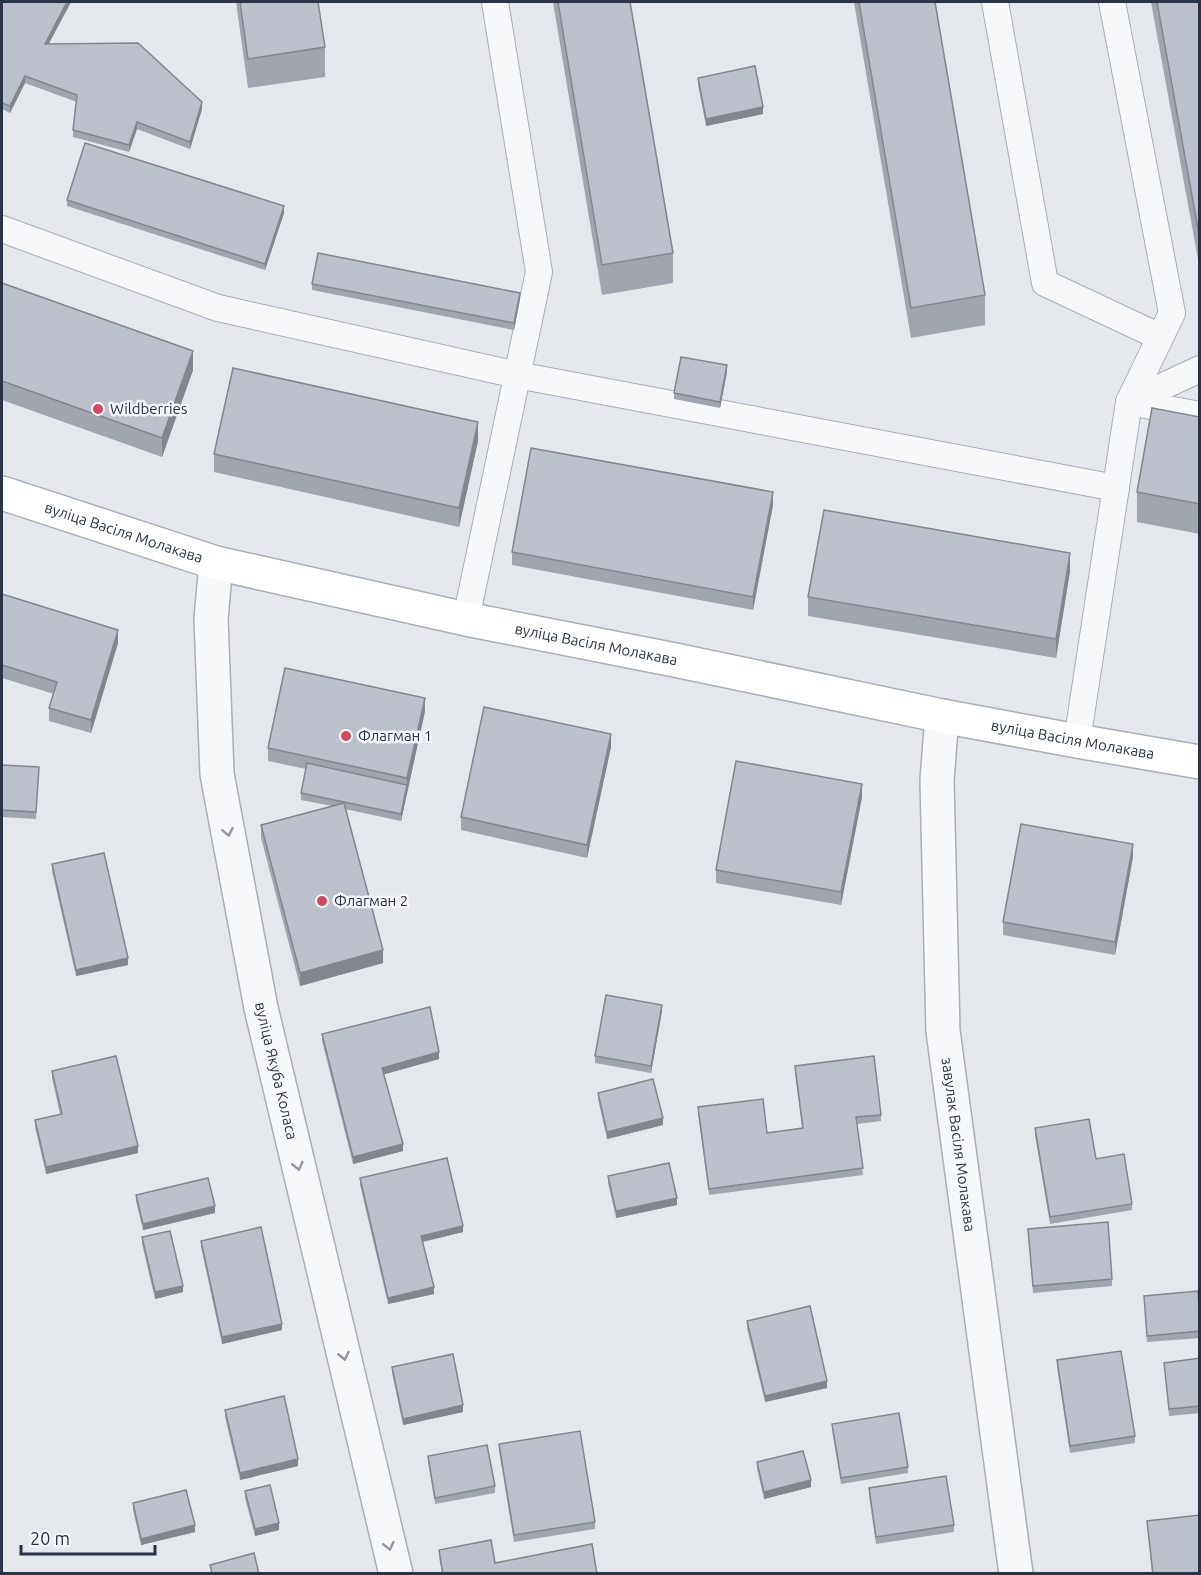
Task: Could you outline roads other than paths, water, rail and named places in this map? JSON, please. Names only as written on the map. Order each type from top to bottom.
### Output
[{"type":"street","name":"вуліца Васіля Молакава","points":[[2,493],[216,563],[466,619],[942,716],[1200,762]]},
{"type":"street","name":"вуліца Якуба Коласа","points":[[216,563],[211,619],[217,774],[261,1008],[396,1574]]},
{"type":"street","name":"завулак Васіля Молакава","points":[[942,716],[937,780],[943,1031],[1016,1574]]},
{"type":"lane","points":[[466,619],[539,272],[495,2]]},
{"type":"lane","points":[[994,2],[1045,283],[1160,337]]},
{"type":"lane","points":[[1077,741],[1129,402],[1172,313],[1112,2]]},
{"type":"lane","points":[[2,229],[218,308],[517,375],[1116,488]]},
{"type":"lane","points":[[1129,402],[1200,369]]},
{"type":"lane","points":[[1129,402],[1200,415]]},
{"type":"place","name":"Wildberries","points":[[98,409]]},
{"type":"place","name":"Флагман 1","points":[[346,736]]},
{"type":"place","name":"Флагман 2","points":[[322,901]]}]
